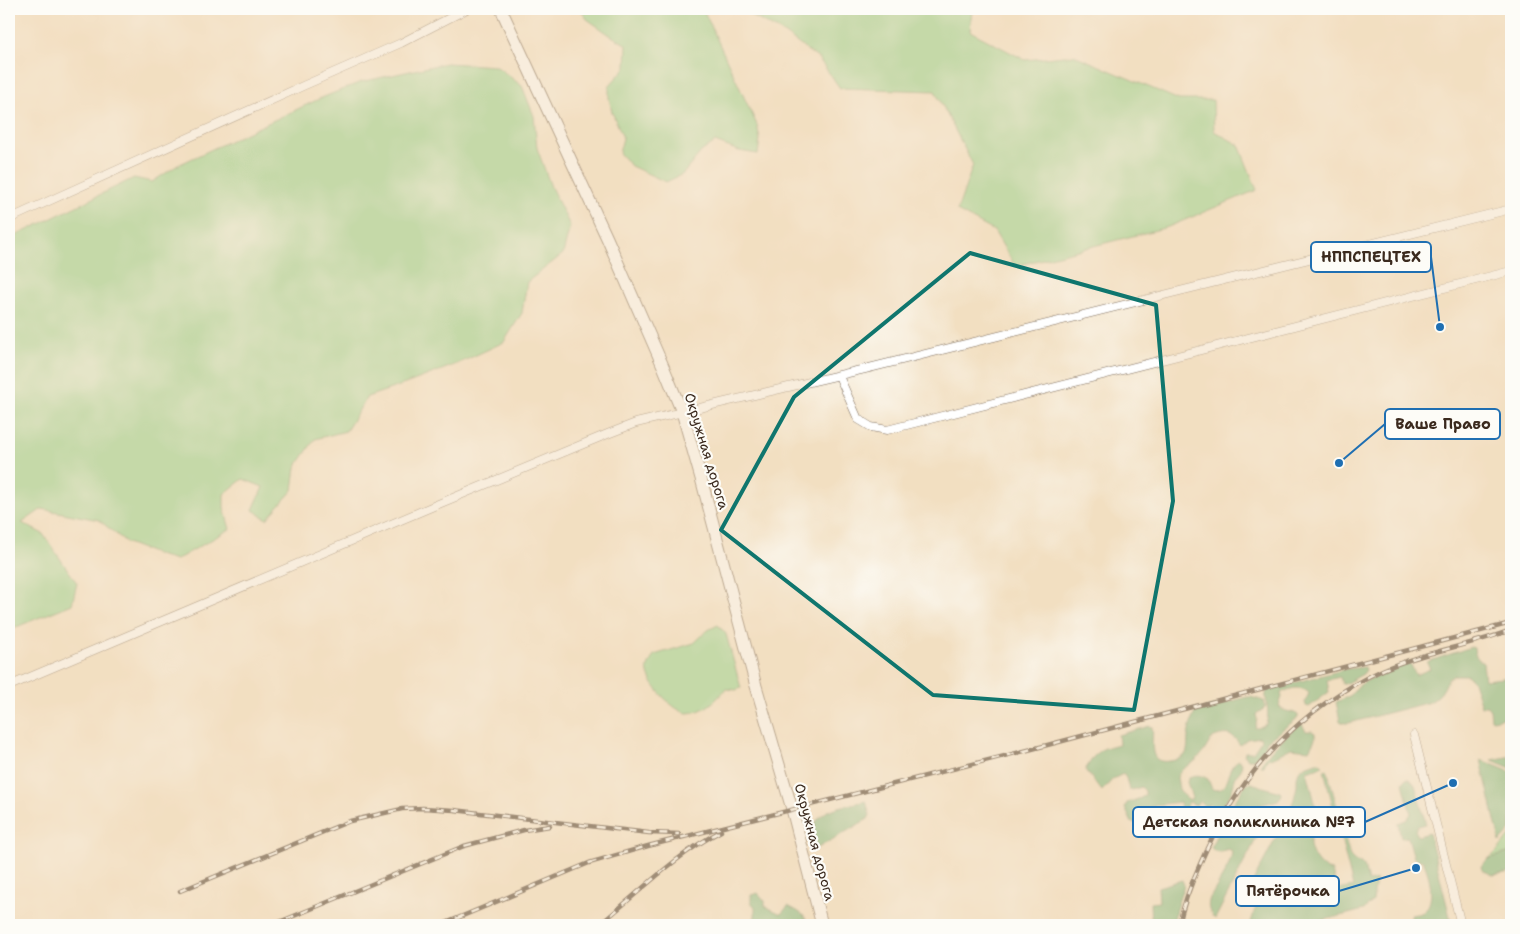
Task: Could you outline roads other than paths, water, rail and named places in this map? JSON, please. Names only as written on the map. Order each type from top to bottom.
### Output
[{"type":"main road","name":"Окружная дорога","points":[[501,9],[611,247],[682,412],[756,686],[792,809],[822,925]]},
{"type":"street","points":[[9,219],[401,43],[467,9]]},
{"type":"street","points":[[9,686],[426,509],[636,423],[838,376],[1511,209]]},
{"type":"street","points":[[838,376],[858,419],[872,427],[888,430],[1511,271]]},
{"type":"street","points":[[1414,736],[1461,925]]},
{"type":"railway","points":[[441,925],[589,863],[648,846],[1036,748],[1511,623]]},
{"type":"railway","points":[[1179,925],[1190,887],[1214,834],[1230,806],[1247,780],[1289,733],[1313,712],[1339,694],[1385,669],[1421,656],[1475,642],[1511,630]]},
{"type":"railway","points":[[180,891],[350,821],[402,809],[454,810],[649,833],[679,834]]},
{"type":"railway","points":[[272,925],[464,846],[524,830],[550,826]]},
{"type":"railway","points":[[599,925],[688,851],[721,831]]},
{"type":"place","name":"НППСПЕЦТЕХ","points":[[1440,327]]},
{"type":"place","name":"Ваше Право","points":[[1339,463]]},
{"type":"place","name":"Детская поликлиника №7","points":[[1453,783]]},
{"type":"place","name":"Пятёрочка","points":[[1416,868]]}]
